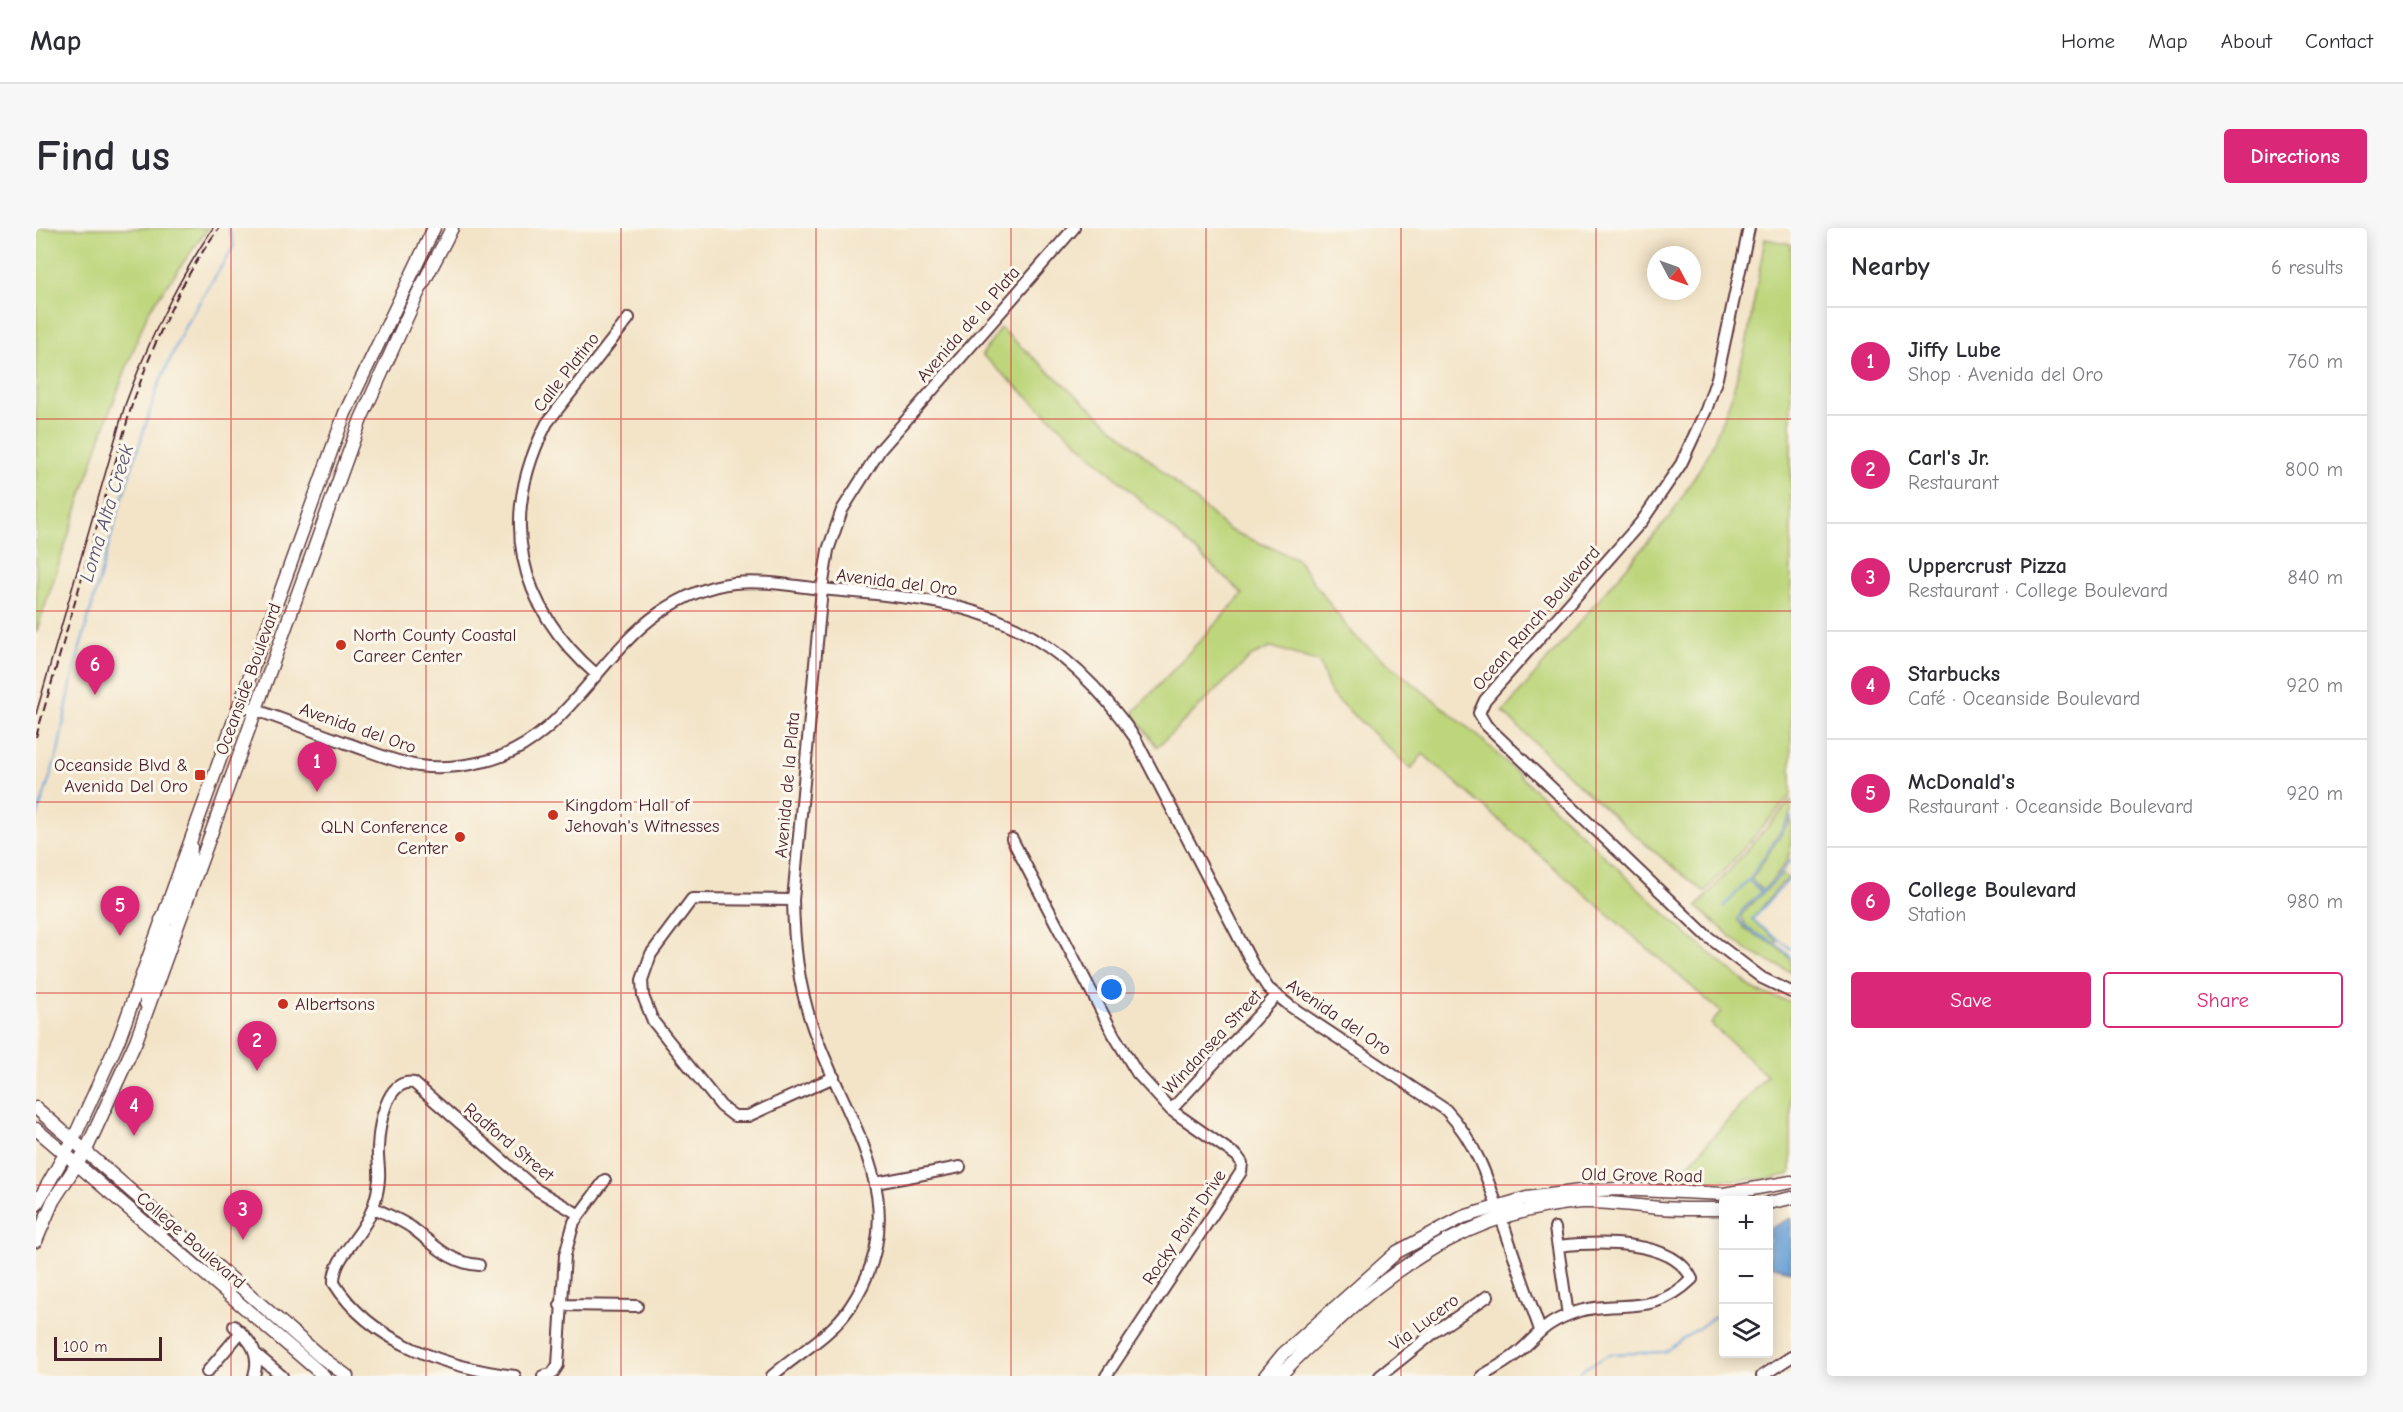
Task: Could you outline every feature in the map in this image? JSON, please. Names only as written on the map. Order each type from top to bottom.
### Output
[{"type":"main road","name":"Oceanside Boulevard","points":[[36,1205],[73,1140],[119,1039],[160,920],[345,413],[434,228]]},
{"type":"main road","name":"Oceanside Boulevard","points":[[36,1241],[53,1201],[86,1150],[147,1011],[361,419],[418,293],[452,228]]},
{"type":"main road","points":[[177,928],[173,920],[190,864],[192,833]]},
{"type":"main road","points":[[147,1011],[146,989],[167,930],[160,920]]},
{"type":"main road","name":"College Boulevard","points":[[36,1108],[316,1352],[347,1376]]},
{"type":"main road","name":"College Boulevard","points":[[36,1129],[324,1376]]},
{"type":"main road","name":"Old Grove Road","points":[[1280,1376],[1343,1315],[1408,1262],[1499,1211],[1580,1191],[1618,1189],[1724,1194],[1791,1182]]},
{"type":"main road","points":[[1773,1202],[1791,1198]]},
{"type":"main road","name":"Old Grove Road","points":[[1265,1376],[1283,1354],[1397,1252],[1463,1217],[1499,1211],[1618,1201],[1650,1207],[1719,1209]]},
{"type":"main road","points":[[186,1259],[204,1264],[233,1287],[240,1284]]},
{"type":"main road","points":[[238,1304],[244,1302],[250,1304],[295,1341],[316,1352]]},
{"type":"street","name":"Avenida de la Plata","points":[[772,1376],[816,1344],[849,1308],[865,1281],[876,1248],[879,1216],[876,1183],[856,1124],[813,1028],[801,990],[794,945],[793,900],[822,589],[828,550],[842,510],[880,450],[1074,228]]},
{"type":"street","name":"Ocean Ranch Boulevard","points":[[1749,228],[1717,378],[1706,410],[1681,464],[1642,521],[1485,700],[1479,713],[1494,732],[1707,936],[1762,978],[1791,992]]},
{"type":"street","name":"Calle Platino","points":[[597,675],[552,628],[535,599],[526,571],[519,527],[521,492],[538,440],[547,423],[629,318]]},
{"type":"street","name":"Avenida del Oro","points":[[240,704],[394,760],[421,766],[456,766],[487,761],[532,740],[553,724],[645,624],[659,613],[695,594],[734,583],[755,582],[922,599],[974,610],[1018,629],[1055,652],[1091,684],[1114,708],[1135,738],[1253,965],[1268,988],[1446,1110],[1464,1129],[1476,1150],[1540,1330]]},
{"type":"street","name":"Rocky Point Drive","points":[[1012,839],[1123,1050],[1149,1088],[1171,1110],[1237,1156],[1242,1163],[1241,1172],[1106,1376]]},
{"type":"street","points":[[793,900],[692,899],[649,958],[642,980],[645,1003],[653,1021],[721,1106],[734,1116],[748,1116],[834,1077]]},
{"type":"street","name":"Windansea Street","points":[[1171,1110],[1277,995]]},
{"type":"street","name":"Radford Street","points":[[373,1207],[380,1179],[379,1135],[391,1093],[401,1083],[408,1082],[422,1090],[537,1190],[578,1214]]},
{"type":"street","points":[[876,1183],[960,1167]]},
{"type":"street","points":[[543,1376],[552,1374],[558,1365],[560,1305],[565,1255],[578,1214],[605,1180]]},
{"type":"street","points":[[479,1265],[464,1264],[440,1252],[409,1226],[373,1207],[365,1225],[338,1264],[334,1283],[342,1296],[365,1318],[395,1339],[452,1370],[515,1376]]},
{"type":"street","points":[[1555,1228],[1568,1315]]},
{"type":"street","points":[[1482,1376],[1521,1350],[1540,1330],[1568,1315],[1583,1310],[1650,1305],[1680,1291],[1692,1279],[1678,1260],[1645,1249],[1602,1243],[1558,1246]]},
{"type":"street","name":"Via Lucero","points":[[1380,1376],[1436,1331],[1488,1296]]},
{"type":"street","points":[[560,1305],[637,1305]]},
{"type":"street","points":[[207,1372],[238,1329],[251,1340],[256,1354],[257,1366],[254,1376]]},
{"type":"street","points":[[256,1354],[282,1376]]},
{"type":"street","points":[[1762,1376],[1791,1357]]},
{"type":"green space","points":[[36,228],[208,228],[148,312],[108,416],[36,633]]},
{"type":"green space","points":[[1765,239],[1791,244],[1791,795],[1705,892],[1601,805],[1503,712],[1671,515],[1708,455],[1730,401],[1746,346]]},
{"type":"green space","points":[[1000,328],[1229,530],[1296,558],[1353,635],[1477,735],[1690,937],[1756,991],[1791,1002],[1791,1174],[1768,1179],[1674,1181],[1767,1076],[1711,1024],[1721,1012],[1423,754],[1411,769],[1331,694],[1319,662],[1272,647],[1252,656],[1157,747],[1133,713],[1243,594],[982,355]]},
{"type":"green space","points":[[1791,800],[1791,815],[1749,880],[1723,907],[1749,881],[1761,892],[1742,910],[1738,920],[1746,930],[1775,945],[1791,959],[1791,972],[1747,950],[1697,907]]},
{"type":"green space","points":[[1791,819],[1791,844],[1788,859],[1763,890],[1751,880]]},
{"type":"green space","points":[[1782,874],[1789,879],[1781,884],[1752,920],[1778,941],[1775,943],[1747,928],[1741,915]]},
{"type":"water","points":[[1791,1218],[1791,1271],[1773,1267],[1773,1227]]},
{"type":"waterway","name":"Loma Alta Creek","points":[[36,820],[58,752],[73,673],[120,505],[158,386],[186,324],[234,246],[229,228]]},
{"type":"waterway","points":[[1724,906],[1749,880],[1791,817]]},
{"type":"waterway","points":[[1791,859],[1782,873],[1742,911],[1739,919],[1747,929],[1776,944],[1791,957]]},
{"type":"waterway","points":[[1791,877],[1752,920],[1791,949]]},
{"type":"waterway","points":[[1749,880],[1763,892]]},
{"type":"waterway","points":[[1577,1376],[1585,1368],[1610,1354],[1665,1352],[1719,1314]]},
{"type":"tram line","points":[[36,714],[125,405],[163,314],[186,270],[213,228]]},
{"type":"railway","points":[[36,737],[139,384],[179,292],[219,228]]},
{"type":"place","name":"North County Coastal Career Center","points":[[341,645]]},
{"type":"place","name":"College Boulevard","points":[[95,695]]},
{"type":"place","name":"Oceanside Blvd & Avenida Del Oro","points":[[200,775]]},
{"type":"place","name":"Jiffy Lube","points":[[317,792]]},
{"type":"place","name":"Kingdom Hall of Jehovah's Witnesses","points":[[553,815]]},
{"type":"place","name":"QLN Conference Center","points":[[460,837]]},
{"type":"place","name":"McDonald's","points":[[120,936]]},
{"type":"place","name":"Albertsons","points":[[283,1004]]},
{"type":"place","name":"Carl's Jr.","points":[[257,1071]]},
{"type":"place","name":"Starbucks","points":[[134,1136]]},
{"type":"place","name":"Uppercrust Pizza","points":[[243,1240]]}]
